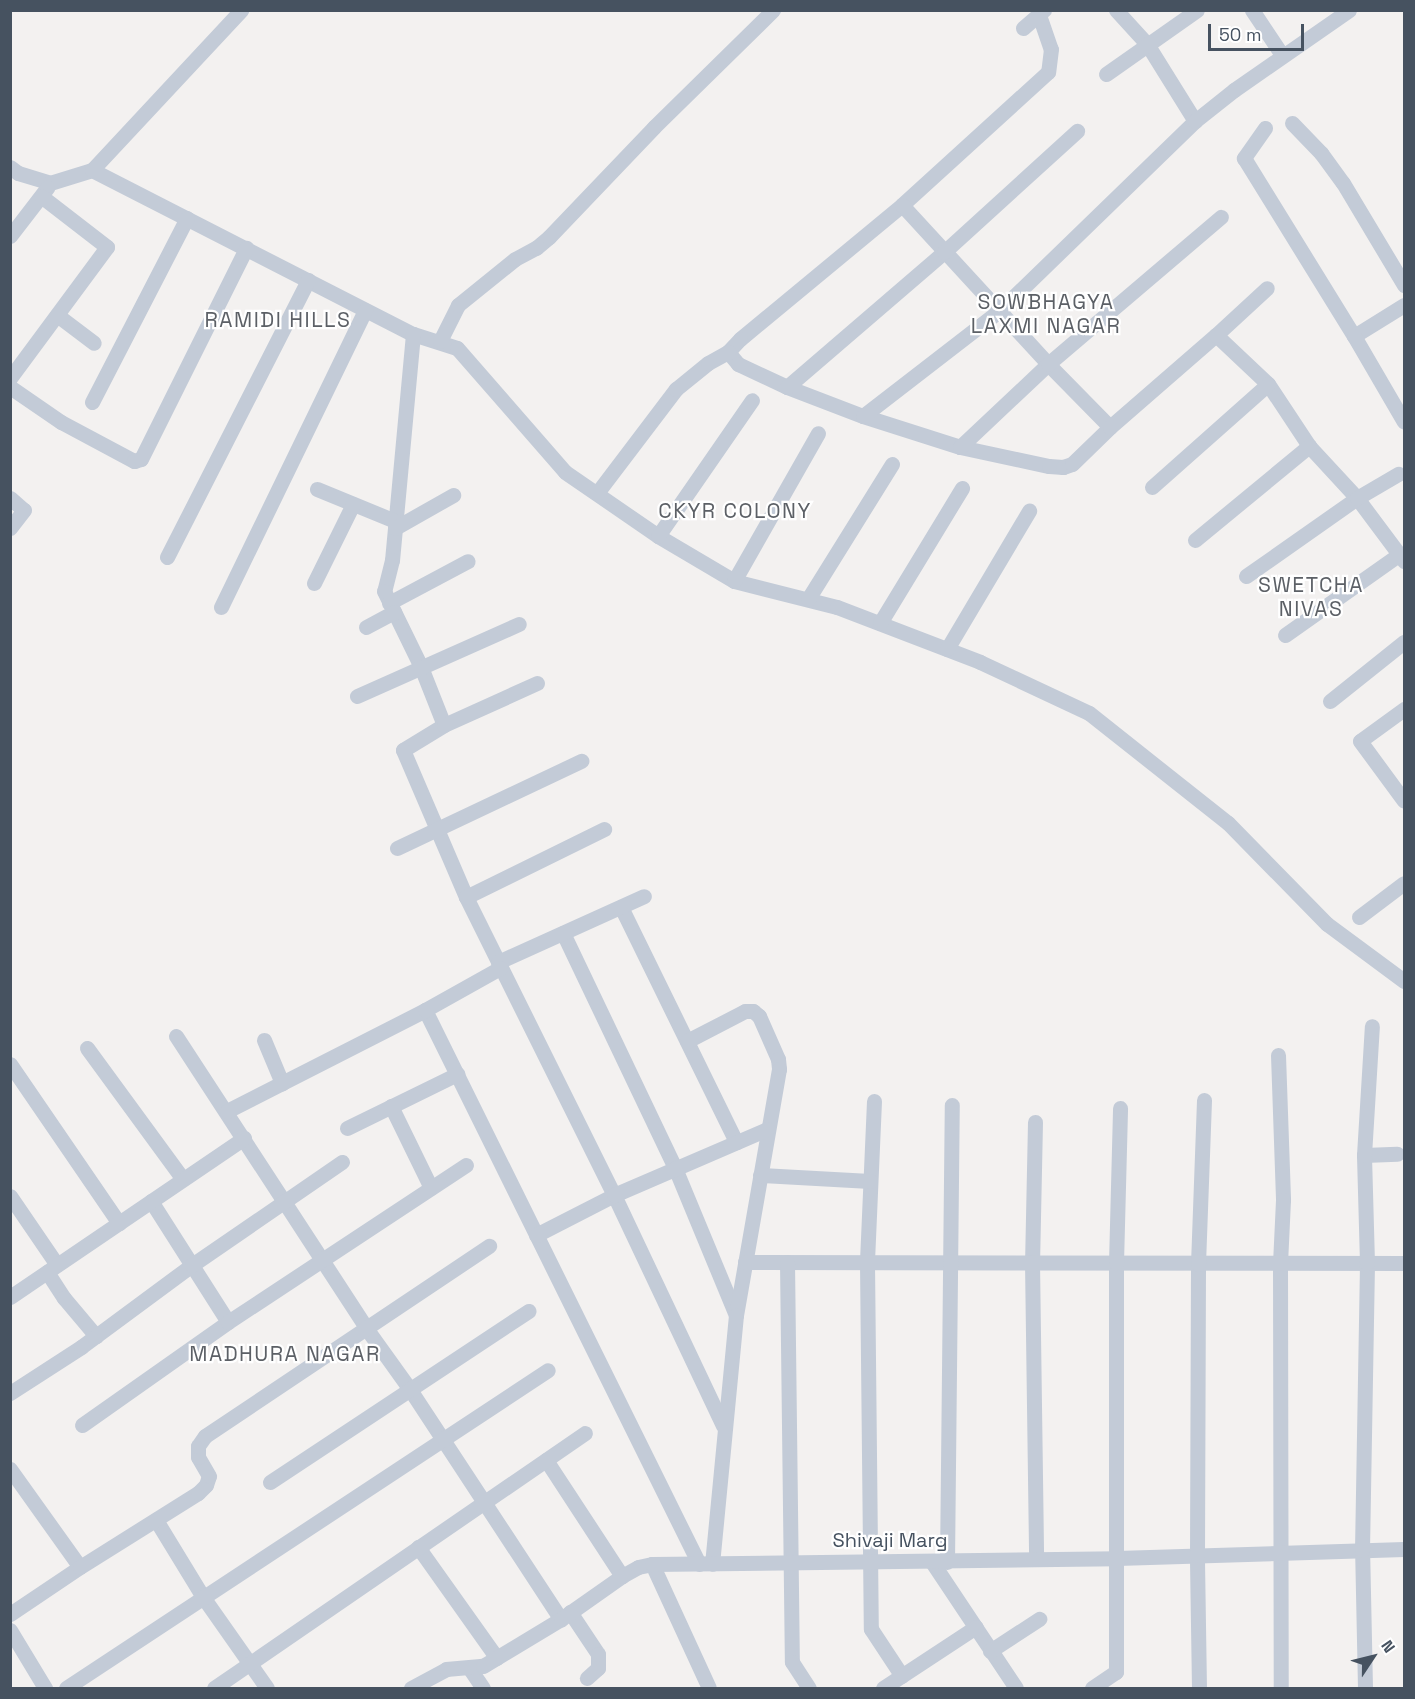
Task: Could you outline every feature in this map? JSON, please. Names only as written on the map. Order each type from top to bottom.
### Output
[{"type":"street","points":[[10,166],[18,173],[50,183],[92,170],[241,10]]},
{"type":"street","points":[[440,341],[458,304],[515,259],[536,248],[549,237],[654,127],[772,10]]},
{"type":"street","points":[[1116,10],[1147,44],[1196,121]]},
{"type":"street","points":[[1106,74],[1197,10]]},
{"type":"street","points":[[1252,10],[1282,55]]},
{"type":"street","points":[[863,417],[1000,310],[1196,121],[1282,55],[1349,10]]},
{"type":"street","points":[[597,493],[676,390],[708,363],[728,351],[902,205],[1048,72],[1051,49],[1042,13],[1023,28]]},
{"type":"street","points":[[1292,123],[1321,153],[1343,183],[1404,285]]},
{"type":"street","points":[[1265,128],[1244,158],[1354,336],[1404,422]]},
{"type":"street","points":[[787,387],[944,252],[1077,131]]},
{"type":"street","points":[[92,170],[413,334],[457,348],[565,472],[658,536],[734,581],[837,607],[947,649],[1089,713],[1228,823],[1327,924],[1404,981]]},
{"type":"street","points":[[10,236],[50,183]]},
{"type":"street","points":[[10,378],[107,247],[41,196]]},
{"type":"street","points":[[902,205],[1048,364],[1110,427]]},
{"type":"street","points":[[960,447],[1048,364],[1221,217]]},
{"type":"street","points":[[92,402],[187,218]]},
{"type":"street","points":[[10,387],[61,422],[134,461],[141,459],[246,249]]},
{"type":"street","points":[[167,557],[308,280]]},
{"type":"street","points":[[728,351],[738,364],[787,387],[863,417],[960,447],[1063,467],[1072,464],[1110,427],[1267,288]]},
{"type":"street","points":[[1354,336],[1404,305]]},
{"type":"street","points":[[221,607],[365,310]]},
{"type":"street","points":[[57,315],[94,344]]},
{"type":"street","points":[[413,334],[392,560],[384,591],[421,667],[444,725]]},
{"type":"street","points":[[1216,335],[1268,384],[1309,446],[1357,498],[1401,551],[1286,635]]},
{"type":"street","points":[[1152,487],[1268,384]]},
{"type":"street","points":[[658,536],[752,400]]},
{"type":"street","points":[[734,581],[818,433]]},
{"type":"street","points":[[1195,540],[1309,446]]},
{"type":"street","points":[[808,600],[892,464]]},
{"type":"street","points":[[1246,576],[1357,498],[1398,474]]},
{"type":"street","points":[[880,623],[962,488]]},
{"type":"street","points":[[317,489],[354,504],[395,525]]},
{"type":"street","points":[[395,525],[453,495]]},
{"type":"street","points":[[10,498],[24,510],[10,528]]},
{"type":"street","points":[[314,583],[354,504]]},
{"type":"street","points":[[947,649],[1029,511]]},
{"type":"street","points":[[366,627],[392,608],[468,561]]},
{"type":"street","points":[[357,696],[519,624]]},
{"type":"street","points":[[1330,701],[1404,642]]},
{"type":"street","points":[[537,683],[444,725],[403,750],[466,897],[614,1195],[723,1426]]},
{"type":"street","points":[[1403,796],[1360,741],[1404,709]]},
{"type":"street","points":[[398,848],[581,761]]},
{"type":"street","points":[[466,897],[604,830]]},
{"type":"street","points":[[1359,917],[1404,883]]},
{"type":"street","points":[[226,1111],[425,1010],[499,965],[644,896]]},
{"type":"street","points":[[621,907],[736,1142]]},
{"type":"street","points":[[563,933],[675,1168],[736,1315]]},
{"type":"street","points":[[425,1010],[536,1235],[706,1564]]},
{"type":"street","points":[[687,1041],[745,1011],[753,1011],[759,1016],[778,1059],[779,1069],[736,1315],[706,1564]]},
{"type":"street","points":[[1365,1689],[1362,1550],[1367,1263],[1365,1155],[1372,1026]]},
{"type":"street","points":[[176,1036],[366,1328],[409,1388],[484,1502],[565,1616],[598,1654],[598,1668],[587,1678]]},
{"type":"street","points":[[264,1040],[282,1083]]},
{"type":"street","points":[[87,1048],[183,1179]]},
{"type":"street","points":[[1278,1054],[1282,1200],[1280,1263],[1281,1689]]},
{"type":"street","points":[[10,1064],[119,1223]]},
{"type":"street","points":[[347,1128],[458,1074]]},
{"type":"street","points":[[1199,1689],[1198,1264],[1204,1100]]},
{"type":"street","points":[[874,1101],[867,1263],[871,1629],[902,1676]]},
{"type":"street","points":[[952,1105],[952,1262],[940,1562],[990,1651],[1016,1689]]},
{"type":"street","points":[[391,1106],[431,1188]]},
{"type":"street","points":[[1092,1689],[1116,1672],[1116,1263],[1120,1108]]},
{"type":"street","points":[[1035,1122],[1032,1262],[1036,1559]]},
{"type":"street","points":[[536,1235],[614,1195],[767,1129]]},
{"type":"street","points":[[10,1297],[244,1138]]},
{"type":"street","points":[[1365,1155],[1397,1154]]},
{"type":"street","points":[[10,1393],[96,1336],[192,1265],[342,1162]]},
{"type":"street","points":[[82,1425],[228,1322],[466,1165]]},
{"type":"street","points":[[760,1175],[870,1180]]},
{"type":"street","points":[[151,1201],[228,1322]]},
{"type":"street","points":[[12,1203],[52,1269],[64,1298],[96,1336]]},
{"type":"street","points":[[10,1614],[206,1485],[209,1476],[198,1457],[198,1446],[205,1436],[489,1246]]},
{"type":"street","points":[[745,1262],[1404,1263]]},
{"type":"street","points":[[787,1262],[792,1662],[809,1689]]},
{"type":"street","points":[[270,1482],[528,1311]]},
{"type":"street","points":[[66,1689],[548,1370]]},
{"type":"street","points":[[214,1689],[585,1433]]},
{"type":"street","points":[[546,1460],[622,1576]]},
{"type":"street","points":[[10,1469],[80,1567]]},
{"type":"street","points":[[156,1520],[203,1597],[267,1689]]},
{"type":"street","points":[[418,1547],[497,1658]]},
{"type":"street","name":"Shivaji Marg","points":[[411,1689],[446,1669],[470,1669],[497,1658],[565,1616],[622,1576],[638,1567],[652,1564],[869,1560],[940,1562],[1404,1549]]},
{"type":"street","points":[[652,1564],[709,1689]]},
{"type":"street","points":[[990,1651],[1039,1619]]},
{"type":"street","points":[[883,1689],[976,1627]]},
{"type":"street","points":[[10,1630],[45,1689]]},
{"type":"street","points":[[470,1669],[483,1689]]},
{"type":"district","name":"SOWBHAGYA LAXMI NAGAR","points":[[1046,314]]},
{"type":"district","name":"RAMIDI HILLS","points":[[278,320]]},
{"type":"district","name":"CKYR COLONY","points":[[735,511]]},
{"type":"district","name":"SWETCHA NIVAS","points":[[1311,597]]},
{"type":"district","name":"MADHURA NAGAR","points":[[285,1354]]}]
